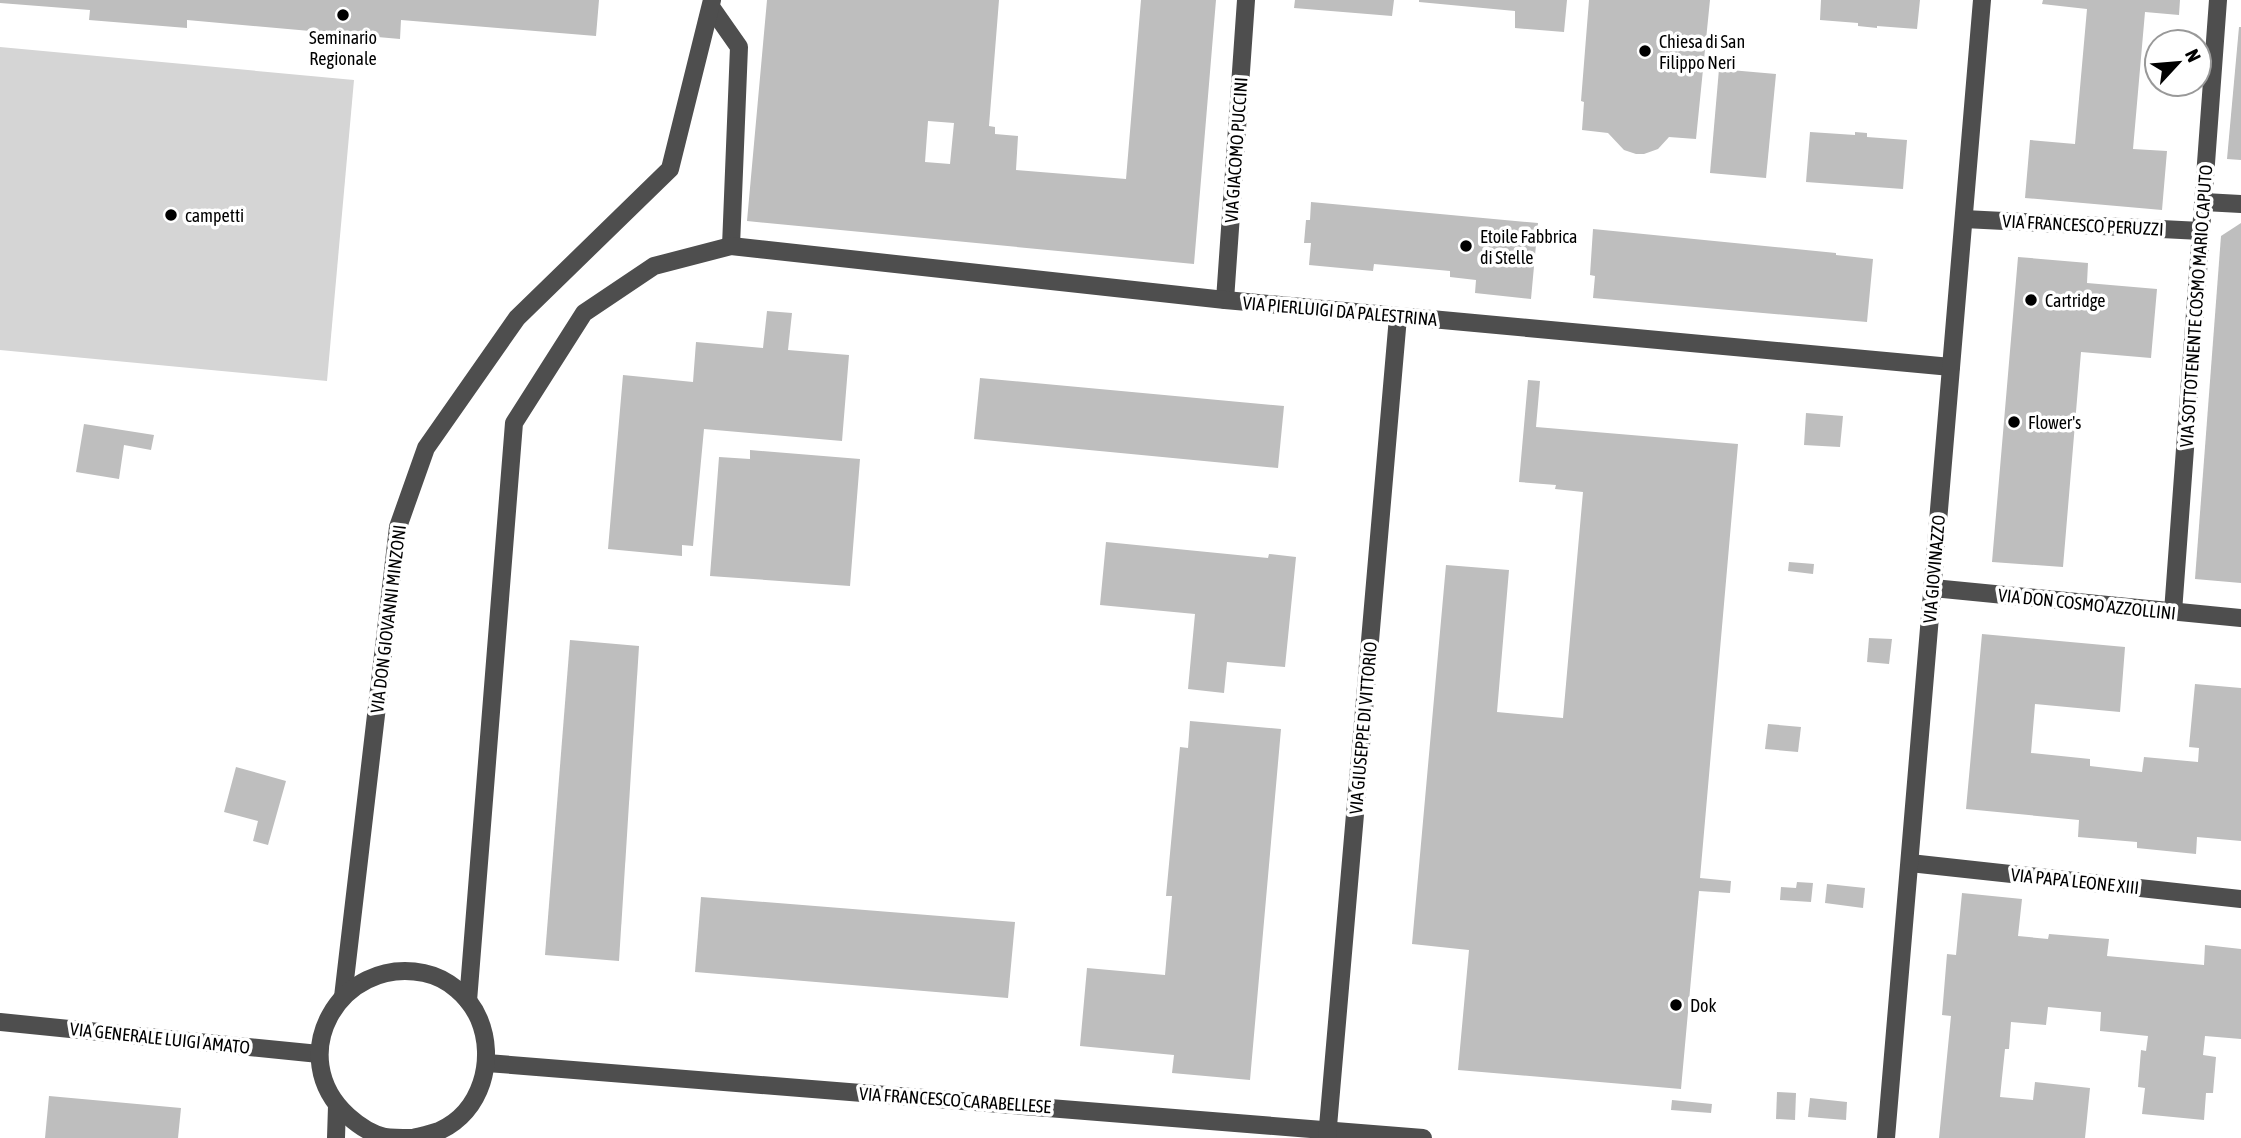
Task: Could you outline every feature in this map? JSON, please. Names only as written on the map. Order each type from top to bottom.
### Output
[{"type":"street","name":"VIA GIACOMO PUCCINI","points":[[1225,300],[1246,0]]},
{"type":"street","name":"VIA GIOVINAZZO","points":[[1886,1138],[1982,0]]},
{"type":"street","name":"VIA SOTTOTENENTE COSMO MARIO CAPUTO","points":[[2173,612],[2218,0]]},
{"type":"street","points":[[468,1001],[514,423],[583,313],[654,267],[731,246],[739,47],[711,4]]},
{"type":"street","name":"VIA DON GIOVANNI MINZONI","points":[[342,997],[398,527],[426,448],[517,318],[670,169],[711,4]]},
{"type":"street","points":[[2204,202],[2241,204]]},
{"type":"street","name":"VIA FRANCESCO PERUZZI","points":[[1964,219],[2201,231]]},
{"type":"street","name":"VIA PIERLUIGI DA PALESTRINA","points":[[731,246],[1225,300],[1951,367]]},
{"type":"street","name":"VIA GIUSEPPE DI VITTORIO","points":[[1328,1134],[1398,317]]},
{"type":"street","name":"VIA DON COSMO AZZOLLINI","points":[[1933,589],[2241,618]]},
{"type":"street","name":"VIA PAPA LEONE XIII","points":[[1910,863],[2241,899]]},
{"type":"street","points":[[407,970],[434,976],[458,989],[468,1001],[486,1035],[487,1063],[479,1091],[453,1129],[412,1138],[384,1136],[358,1125],[337,1106],[324,1081],[319,1054],[324,1027],[342,997],[356,984],[380,973],[407,970]]},
{"type":"street","name":"VIA GENERALE LUIGI AMATO","points":[[0,1021],[319,1054]]},
{"type":"street","name":"VIA FRANCESCO CARABELLESE","points":[[487,1063],[1328,1134],[1423,1138]]},
{"type":"street","points":[[336,1138],[337,1106]]},
{"type":"shaded area","name":"campetti","points":[[0,47],[354,80],[327,381],[0,350]]},
{"type":"building","name":"Seminario Regionale","points":[[0,0],[599,0],[596,36],[401,20],[400,39],[187,20],[187,28],[89,20],[90,10],[0,3]]},
{"type":"building","points":[[767,0],[999,0],[989,126],[995,127],[995,134],[1018,136],[1016,170],[1126,179],[1141,0],[1216,0],[1194,264],[747,221]],"holes":[[[928,121],[954,123],[950,164],[925,162]]]},
{"type":"building","points":[[1295,0],[1394,0],[1392,16],[1294,8]]},
{"type":"building","points":[[1419,0],[1567,0],[1564,32],[1515,28],[1515,11]]},
{"type":"building","name":"Chiesa di San Filippo Neri","points":[[1589,0],[1710,0],[1696,139],[1669,137],[1658,149],[1636,154],[1624,150],[1608,133],[1582,130],[1584,102],[1581,101]]},
{"type":"building","points":[[1821,0],[1920,0],[1917,29],[1877,28],[1858,26],[1858,23],[1820,20]]},
{"type":"building","points":[[2043,0],[2180,0],[2179,15],[2145,12],[2143,28],[2133,149],[2167,151],[2162,210],[2025,198],[2030,140],[2075,144],[2087,9],[2042,4]]},
{"type":"building","points":[[2241,27],[2241,160],[2227,159]]},
{"type":"building","points":[[1719,69],[1776,74],[1766,178],[1710,173]]},
{"type":"building","points":[[1810,132],[1855,135],[1855,132],[1867,133],[1867,137],[1907,140],[1903,189],[1806,182]]},
{"type":"building","points":[[1311,202],[1538,223],[1531,299],[1475,293],[1476,280],[1450,277],[1450,271],[1374,264],[1373,271],[1309,265],[1311,243],[1304,243]]},
{"type":"building","points":[[2241,223],[2241,583],[2195,579],[2221,236]]},
{"type":"building","points":[[1593,229],[1873,259],[1867,322],[1593,298],[1595,276],[1590,275]]},
{"type":"building","points":[[2018,257],[2088,263],[2087,283],[2157,289],[2151,358],[2081,352],[2063,567],[1992,562]]},
{"type":"building","points":[[767,311],[792,313],[788,350],[849,355],[842,441],[704,429],[693,546],[682,545],[682,556],[608,549],[623,375],[693,382],[696,342],[763,348]]},
{"type":"building","points":[[980,378],[1284,406],[1278,468],[974,439]]},
{"type":"building","points":[[1528,380],[1540,381],[1536,427],[1738,444],[1700,878],[1731,881],[1730,893],[1699,891],[1681,1089],[1458,1070],[1469,950],[1412,944],[1446,565],[1509,570],[1497,712],[1563,718],[1583,492],[1555,489],[1556,485],[1519,482]]},
{"type":"building","points":[[1806,413],[1843,416],[1840,447],[1804,445]]},
{"type":"building","points":[[84,424],[154,435],[151,450],[124,445],[119,479],[76,472]]},
{"type":"building","points":[[750,450],[860,459],[850,586],[710,576],[719,457],[750,459]]},
{"type":"building","points":[[1106,542],[1268,558],[1269,554],[1296,557],[1285,667],[1227,662],[1224,693],[1188,689],[1195,614],[1100,605]]},
{"type":"building","points":[[1789,562],[1814,564],[1813,574],[1788,571]]},
{"type":"building","points":[[1982,634],[2125,647],[2120,712],[2035,704],[2031,753],[2090,759],[2090,766],[2142,772],[2144,757],[2198,762],[2199,748],[2189,747],[2195,684],[2241,688],[2241,841],[2197,837],[2196,854],[2137,848],[2137,842],[2078,837],[2079,820],[1966,809]]},
{"type":"building","points":[[1869,638],[1892,639],[1889,664],[1867,662]]},
{"type":"building","points":[[570,640],[639,646],[619,961],[545,955]]},
{"type":"building","points":[[1190,721],[1281,729],[1250,1080],[1172,1073],[1174,1055],[1080,1046],[1087,968],[1165,975],[1172,896],[1166,896],[1180,747],[1188,748]]},
{"type":"building","points":[[1768,724],[1801,727],[1798,752],[1765,749]]},
{"type":"building","points":[[236,767],[286,781],[268,845],[253,841],[258,821],[224,812]]},
{"type":"building","points":[[1797,882],[1813,883],[1811,902],[1780,900],[1781,887],[1796,888]]},
{"type":"building","points":[[1827,884],[1865,888],[1863,908],[1825,903]]},
{"type":"building","points":[[1962,893],[2022,899],[2018,936],[2048,939],[2049,934],[2109,939],[2107,956],[2204,965],[2205,945],[2241,949],[2241,1039],[2205,1036],[2203,1055],[2216,1057],[2213,1093],[2206,1093],[2204,1120],[2142,1114],[2145,1088],[2138,1087],[2141,1050],[2146,1051],[2148,1036],[2100,1031],[2101,1012],[2048,1007],[2046,1025],[2011,1022],[2000,1097],[2033,1100],[2035,1082],[2090,1088],[2085,1138],[1939,1138],[1951,1016],[1942,1015],[1947,954],[1956,955]]},
{"type":"building","points":[[701,897],[1015,922],[1008,998],[695,972]]},
{"type":"building","points":[[1777,1092],[1796,1093],[1795,1120],[1776,1119]]},
{"type":"building","points":[[49,1096],[181,1108],[178,1138],[45,1138]]},
{"type":"building","points":[[1810,1098],[1847,1102],[1846,1120],[1808,1117]]},
{"type":"building","points":[[1672,1100],[1712,1104],[1711,1113],[1671,1110]]},
{"type":"place","name":"Seminario Regionale","points":[[343,15]]},
{"type":"place","name":"Chiesa di San Filippo Neri","points":[[1645,51]]},
{"type":"place","name":"campetti","points":[[171,215]]},
{"type":"place","name":"Etoile Fabbrica di Stelle","points":[[1466,246]]},
{"type":"place","name":"Cartridge","points":[[2031,300]]},
{"type":"place","name":"Flower's","points":[[2014,422]]},
{"type":"place","name":"Dok","points":[[1676,1005]]}]
